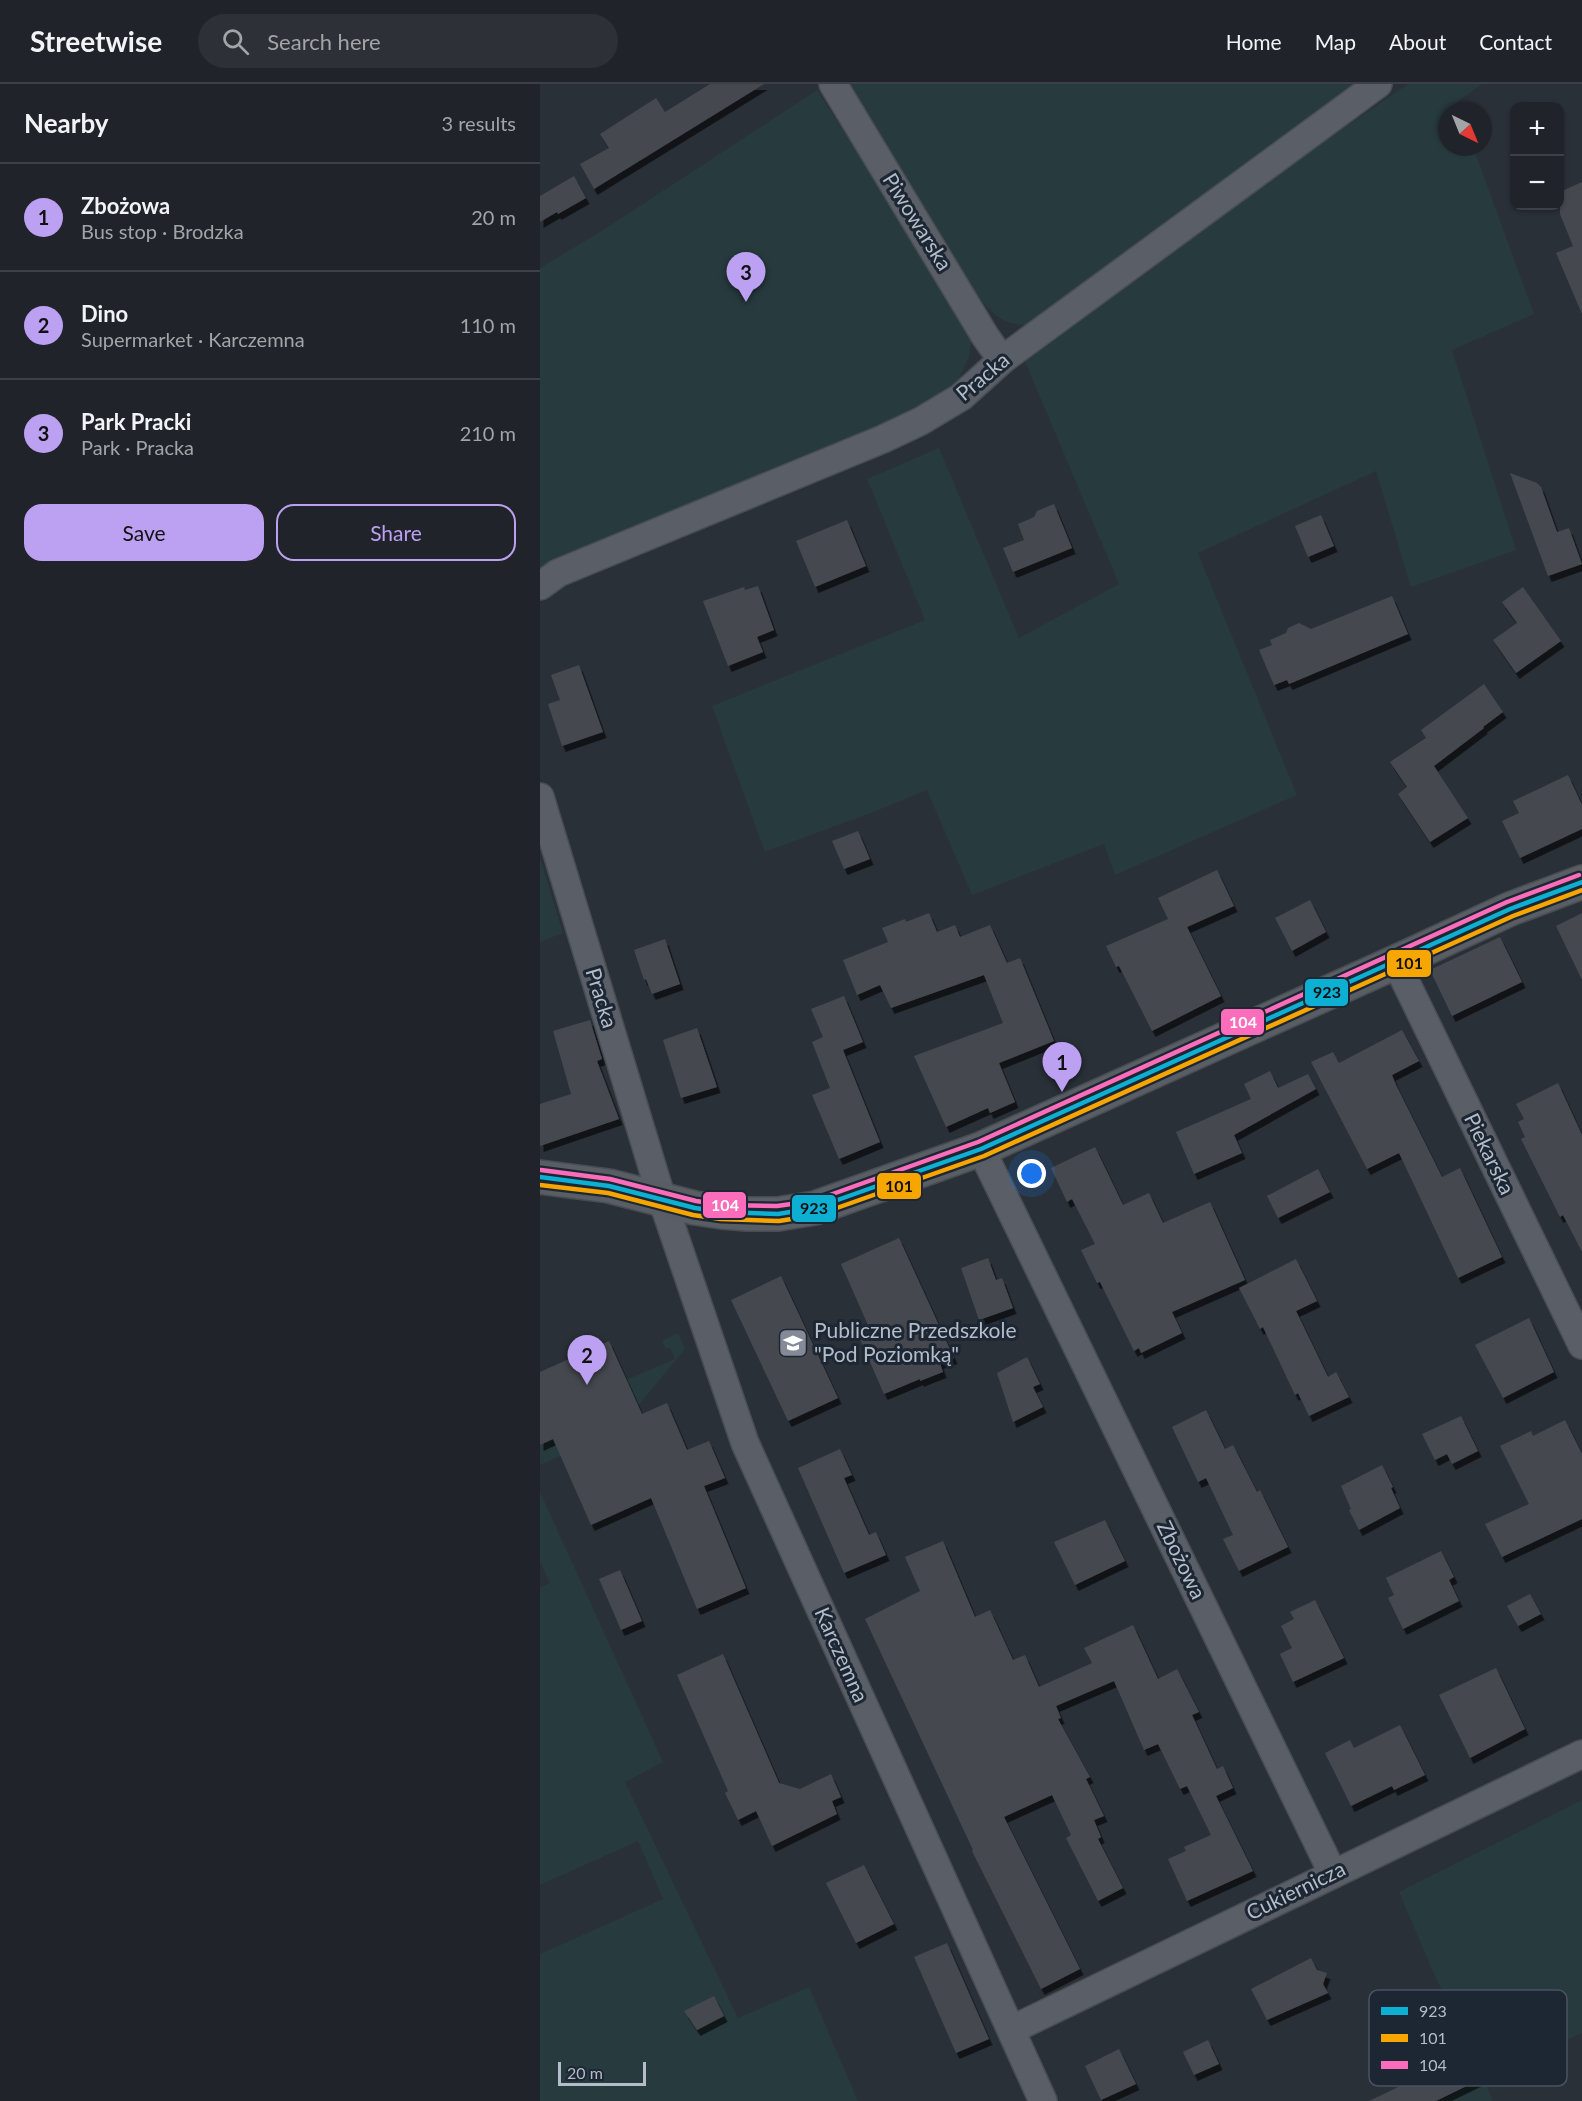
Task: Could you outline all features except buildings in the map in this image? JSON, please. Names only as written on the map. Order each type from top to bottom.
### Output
[{"type":"street","name":"Piwowarska","points":[[833,84],[1002,360]]},
{"type":"street","name":"Pracka","points":[[540,586],[558,573],[883,440],[961,398],[1002,360],[1378,84]]},
{"type":"street","name":"Pracka","points":[[540,797],[662,1199]]},
{"type":"street","points":[[540,1177],[609,1186],[695,1208],[747,1214],[778,1214],[815,1208],[981,1149],[1396,963],[1510,909],[1582,882]]},
{"type":"street","name":"Piekarska","points":[[1396,963],[1582,1346]]},
{"type":"street","name":"Zbożowa","points":[[981,1149],[1333,1874]]},
{"type":"street","name":"Karczemna","points":[[662,1199],[745,1443],[1043,2101]]},
{"type":"street","name":"Cukiernicza","points":[[1011,2030],[1582,1754]]},
{"type":"green space","points":[[849,84],[1358,84],[1030,325],[1021,325],[1000,318],[977,296]]},
{"type":"green space","points":[[1408,84],[1482,84],[1457,102],[1438,102],[1438,156],[1476,156],[1534,314],[1452,350],[1516,550],[1411,587],[1376,471],[1198,553],[1297,795],[1115,875],[1104,844],[972,895],[927,790],[765,852],[712,706],[925,620],[867,479],[939,448],[1019,638],[1119,584],[1024,359],[1295,161]]},
{"type":"green space","points":[[817,90],[931,266],[972,335],[969,357],[958,380],[934,398],[884,424],[560,560],[540,571],[540,268],[608,227]]},
{"type":"green space","points":[[540,857],[563,933],[540,942]]},
{"type":"green space","points":[[678,1333],[685,1349],[618,1430],[540,1465],[540,1445],[612,1412],[626,1380],[675,1359],[670,1348],[666,1349],[662,1341]]},
{"type":"green space","points":[[540,1492],[663,1762],[625,1782],[738,2018],[809,1987],[858,2101],[540,2101],[540,1954],[663,1899],[638,1841],[540,1885],[540,1588],[550,1583],[540,1562]]},
{"type":"green space","points":[[1582,1800],[1582,2033],[1567,2040],[1567,1990],[1442,1990],[1399,1892]]},
{"type":"green space","points":[[1469,2086],[1487,2086],[1493,2101],[1440,2101]]},
{"type":"transit line","name":"104","points":[[541,1170],[610,1179],[696,1201],[723,1205],[777,1206],[813,1201],[978,1142],[1507,902],[1579,875]]},
{"type":"transit line","name":"923","points":[[540,1177],[609,1186],[695,1208],[722,1212],[778,1214],[815,1208],[981,1149],[1510,909],[1582,882]]},
{"type":"transit line","name":"101","points":[[540,1185],[608,1193],[693,1215],[721,1219],[779,1221],[817,1215],[984,1156],[1513,916],[1582,890]]},
{"type":"place","name":"Park Pracki","points":[[746,302]]},
{"type":"place","name":"Zbożowa","points":[[1062,1092]]},
{"type":"place","name":"Publiczne Przedszkole \"Pod Poziomką\"","points":[[793,1343]]},
{"type":"place","name":"Dino","points":[[587,1385]]}]
